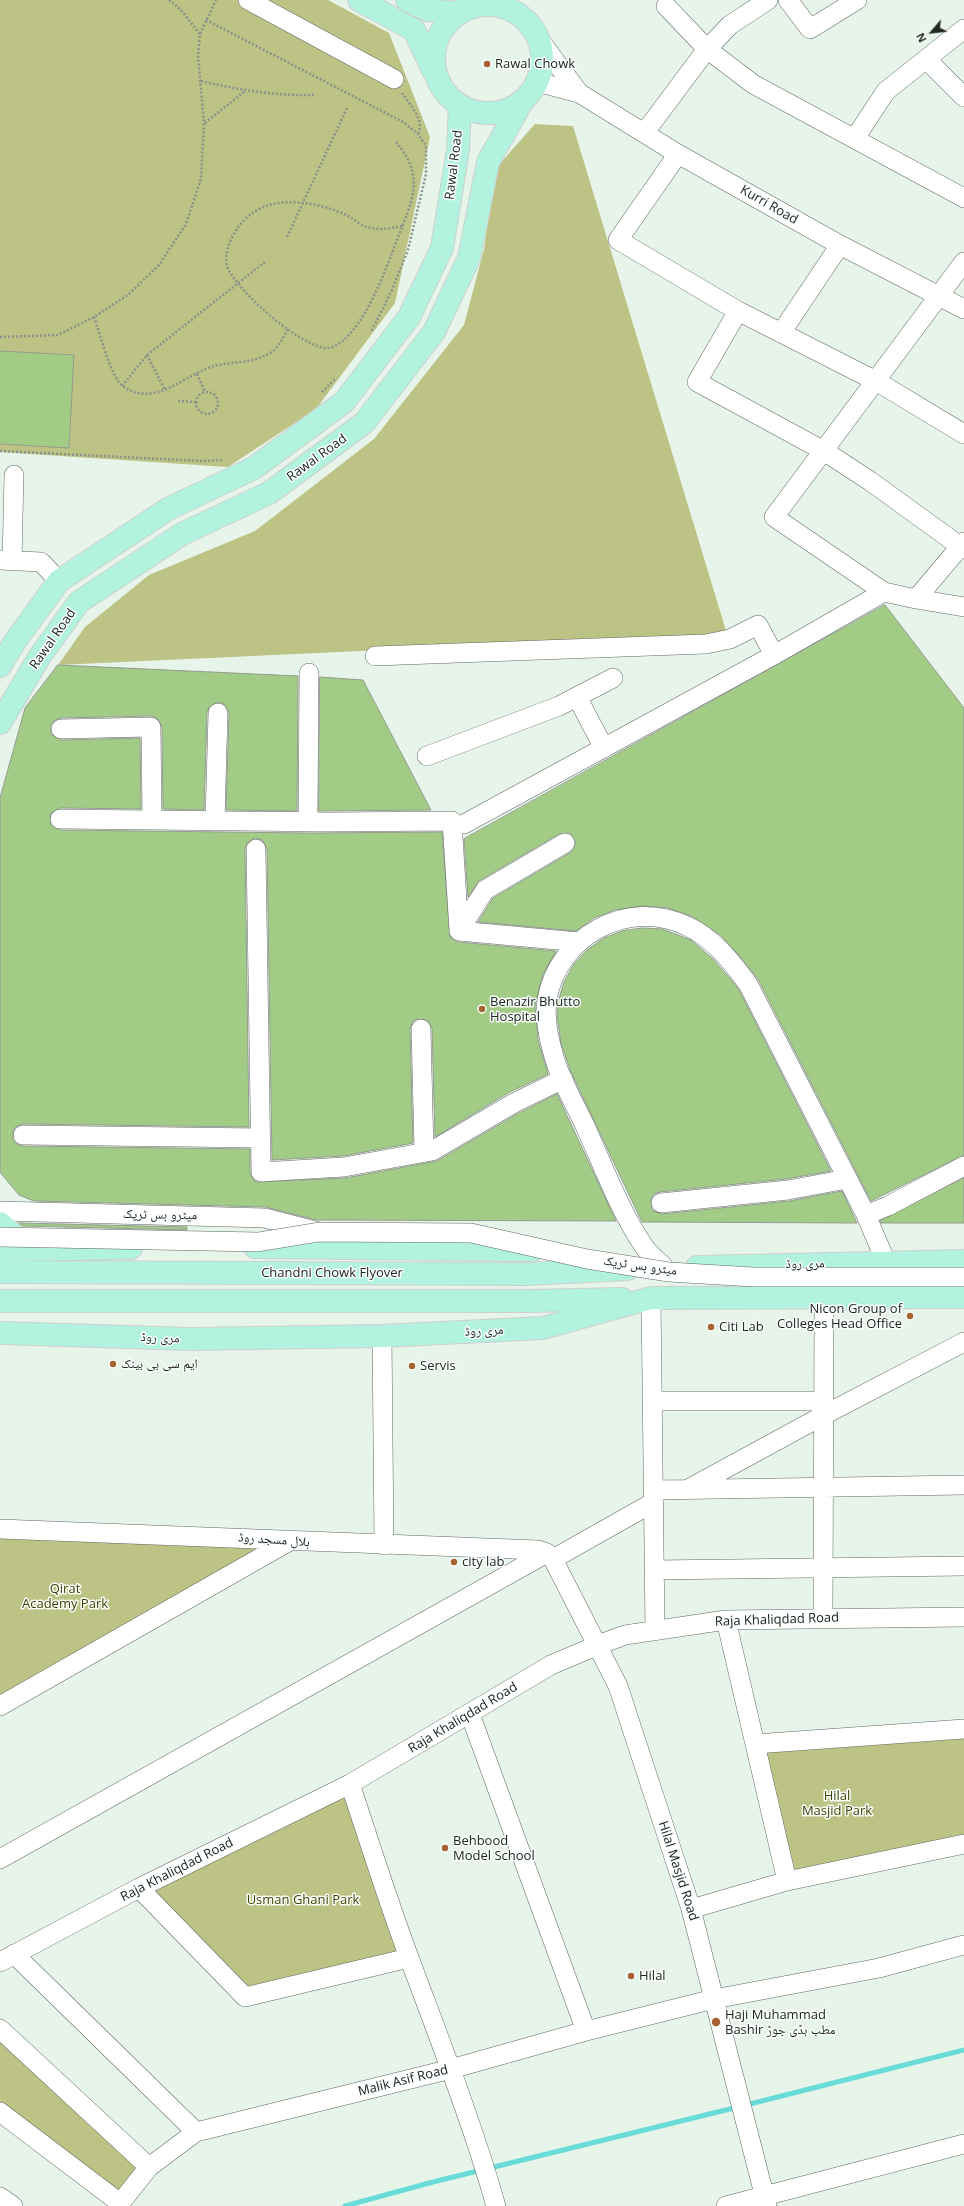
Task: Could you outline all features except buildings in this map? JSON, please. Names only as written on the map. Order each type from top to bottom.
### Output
[{"type":"main road","points":[[359,0],[414,30],[441,86],[449,96],[460,105],[472,111],[486,113],[499,112],[512,108],[533,90],[542,65],[542,51],[538,38],[523,8],[511,9],[491,5],[427,10],[407,0]]},
{"type":"main road","points":[[441,86],[436,73],[434,59],[435,46],[440,33],[448,22],[466,7]]},
{"type":"main road","name":"Rawal Road","points":[[0,724],[40,656],[79,602],[182,534],[269,493],[364,423],[434,332],[469,258],[488,162],[523,100]]},
{"type":"main road","name":"Rawal Road","points":[[0,666],[16,640],[59,580],[168,509],[254,468],[344,402],[409,317],[442,248],[458,150],[460,105]]},
{"type":"main road","points":[[0,1223],[31,1250]]},
{"type":"main road","name":"مری روڈ","points":[[0,1250],[224,1246],[596,1251],[664,1267],[964,1261]]},
{"type":"main road","name":"Chandni Chowk Flyover","points":[[0,1272],[527,1274],[664,1267]]},
{"type":"main road","name":"مری روڈ","points":[[0,1333],[192,1339],[382,1336],[543,1328],[651,1298],[964,1296]]},
{"type":"main road","points":[[0,1301],[529,1301],[651,1298]]},
{"type":"street","points":[[248,0],[394,79]]},
{"type":"street","points":[[645,132],[707,49],[730,25],[768,0]]},
{"type":"street","points":[[788,0],[810,29],[851,1]]},
{"type":"street","points":[[666,6],[707,49],[753,84],[964,198]]},
{"type":"street","points":[[855,138],[886,92],[964,29]]},
{"type":"street","points":[[538,38],[579,93]]},
{"type":"street","points":[[926,59],[964,96]]},
{"type":"street","points":[[537,82],[579,93]]},
{"type":"street","name":"Kurri Road","points":[[579,93],[645,132],[678,154],[840,245],[964,309]]},
{"type":"street","points":[[678,154],[618,240],[738,311],[876,381],[964,434]]},
{"type":"street","points":[[781,333],[840,245]]},
{"type":"street","points":[[964,262],[774,517],[884,592],[964,607]]},
{"type":"street","points":[[738,311],[698,382],[824,451],[870,481],[962,546],[916,599]]},
{"type":"street","points":[[14,475],[6,561],[41,562],[59,580]]},
{"type":"street","points":[[464,824],[774,655],[884,592]]},
{"type":"street","points":[[375,656],[706,644],[730,639],[758,624],[774,655]]},
{"type":"street","points":[[308,822],[309,673]]},
{"type":"street","points":[[427,756],[559,706],[613,678]]},
{"type":"street","points":[[577,697],[604,748]]},
{"type":"street","points":[[215,821],[218,713]]},
{"type":"street","points":[[61,729],[151,727],[152,820]]},
{"type":"street","points":[[60,819],[308,822],[452,821],[459,931]]},
{"type":"street","points":[[459,931],[485,890],[565,843]]},
{"type":"street","points":[[256,849],[261,1172],[344,1167],[432,1151],[514,1103],[563,1079]]},
{"type":"street","points":[[664,1267],[644,1247],[630,1223],[555,1062],[546,1023],[547,1000],[555,974],[572,948],[590,932],[607,923],[638,916],[672,920],[703,935],[734,965],[748,984],[866,1215],[886,1262]]},
{"type":"street","points":[[459,931],[579,942]]},
{"type":"street","points":[[421,1029],[424,1152]]},
{"type":"street","points":[[23,1135],[260,1138]]},
{"type":"street","points":[[866,1215],[888,1206],[964,1166]]},
{"type":"street","points":[[661,1203],[780,1191],[847,1179]]},
{"type":"street","name":"میٹرو بس ٹریک","points":[[0,1211],[265,1218],[319,1232]]},
{"type":"street","name":"میٹرو بس ٹریک","points":[[0,1237],[258,1242],[319,1232],[471,1233],[587,1259],[669,1272],[753,1277],[964,1277]]},
{"type":"street","points":[[651,1298],[655,1570],[654,1630]]},
{"type":"street","points":[[823,1618],[824,1307]]},
{"type":"street","points":[[382,1336],[384,1545]]},
{"type":"street","points":[[688,1489],[824,1408],[964,1342]]},
{"type":"street","points":[[653,1401],[824,1408]]},
{"type":"street","points":[[0,1859],[550,1556],[654,1496],[688,1489],[964,1485]]},
{"type":"street","name":"ہلال مسجد روڈ","points":[[0,1529],[252,1538],[288,1542],[538,1550],[550,1556]]},
{"type":"street","points":[[0,1706],[288,1542]]},
{"type":"street","name":"Hilal Masjid Road","points":[[550,1556],[598,1645],[618,1686],[692,1909],[766,2201]]},
{"type":"street","points":[[655,1570],[964,1566]]},
{"type":"street","name":"Raja Khaliqdad Road","points":[[7,1958],[139,1888],[350,1784],[551,1665],[625,1635],[726,1620],[964,1617]]},
{"type":"street","points":[[726,1620],[787,1881]]},
{"type":"street","points":[[470,1714],[586,2031]]},
{"type":"street","points":[[755,1744],[964,1729]]},
{"type":"street","points":[[350,1784],[409,1958],[451,2069],[496,2206]]},
{"type":"street","points":[[692,1909],[787,1881],[964,1844]]},
{"type":"street","points":[[139,1888],[245,1997],[409,1958]]},
{"type":"street","name":"Malik Asif Road","points":[[119,2205],[149,2167],[196,2132],[451,2069],[586,2031],[714,1999],[879,1968],[964,1945]]},
{"type":"street","points":[[7,1958],[196,2132]]},
{"type":"street","points":[[0,2029],[149,2167]]},
{"type":"street","points":[[0,2112],[119,2205]]},
{"type":"street","points":[[726,2206],[766,2201],[964,2144]]},
{"type":"street","points":[[0,2197],[13,2206]]},
{"type":"path","points":[[169,0],[180,9],[200,34]]},
{"type":"path","points":[[0,337],[58,335],[94,317],[129,294],[159,265],[186,224],[201,179],[204,123],[198,55],[200,34],[216,0]]},
{"type":"path","points":[[206,20],[403,122],[418,134],[426,146],[426,174],[408,250],[392,290],[370,335]]},
{"type":"path","points":[[394,79],[420,121],[421,129],[418,134]]},
{"type":"path","points":[[201,81],[245,91],[291,95],[315,94]]},
{"type":"path","points":[[204,123],[245,91]]},
{"type":"path","points":[[286,238],[347,108]]},
{"type":"path","points":[[396,142],[407,155],[412,166],[414,182],[411,201],[403,226],[368,310],[342,341],[327,349],[319,348],[288,329],[258,305],[238,284],[227,266],[227,252],[231,238],[242,222],[257,209],[273,204],[302,202],[339,211],[366,227],[382,230],[403,226]]},
{"type":"path","points":[[122,386],[147,355],[266,261]]},
{"type":"path","points":[[94,317],[116,377],[122,386],[137,392],[166,390],[212,367],[252,361],[262,357],[278,346],[288,329]]},
{"type":"path","points":[[147,355],[166,390]]},
{"type":"path","points":[[197,374],[205,392],[215,395],[218,399],[217,409],[214,412],[204,414],[197,407],[196,402],[205,392]]},
{"type":"path","points":[[319,396],[339,375]]},
{"type":"path","points":[[178,401],[196,402]]},
{"type":"path","points":[[0,451],[203,461],[225,460]]},
{"type":"green space","points":[[0,0],[328,0],[389,33],[430,137],[395,303],[316,409],[228,467],[0,452]]},
{"type":"green space","points":[[535,124],[573,126],[727,634],[58,665],[85,627],[149,575],[255,531],[374,439],[464,325],[484,249],[496,168]]},
{"type":"green space","name":"Qirat Academy Park","points":[[0,1530],[288,1542],[0,1710]]},
{"type":"green space","name":"Hilal Masjid Park","points":[[964,1729],[964,1844],[787,1881],[755,1744]]},
{"type":"green space","name":"Usman Ghani Park","points":[[349,1790],[409,1958],[245,1997],[139,1888]]},
{"type":"green space","points":[[0,2029],[149,2167],[120,2203],[0,2112]]},
{"type":"waterway","points":[[746,2105],[964,2050]]},
{"type":"waterway","points":[[345,2206],[433,2182],[738,2107]]},
{"type":"place","name":"Rawal Chowk","points":[[487,64]]},
{"type":"place","name":"Benazir Bhutto Hospital","points":[[482,1009]]},
{"type":"place","name":"Nicon Group of Colleges Head Office","points":[[910,1316]]},
{"type":"place","name":"Citi Lab","points":[[711,1327]]},
{"type":"place","name":"ایم سی بی بینک","points":[[113,1364]]},
{"type":"place","name":"Servis","points":[[412,1366]]},
{"type":"place","name":"city lab","points":[[454,1562]]},
{"type":"place","name":"Behbood Model School","points":[[445,1848]]},
{"type":"place","name":"Hilal","points":[[631,1976]]},
{"type":"place","name":"Haji Muhammad Bashir مطب ہڈی جوڑ","points":[[716,2022]]}]
